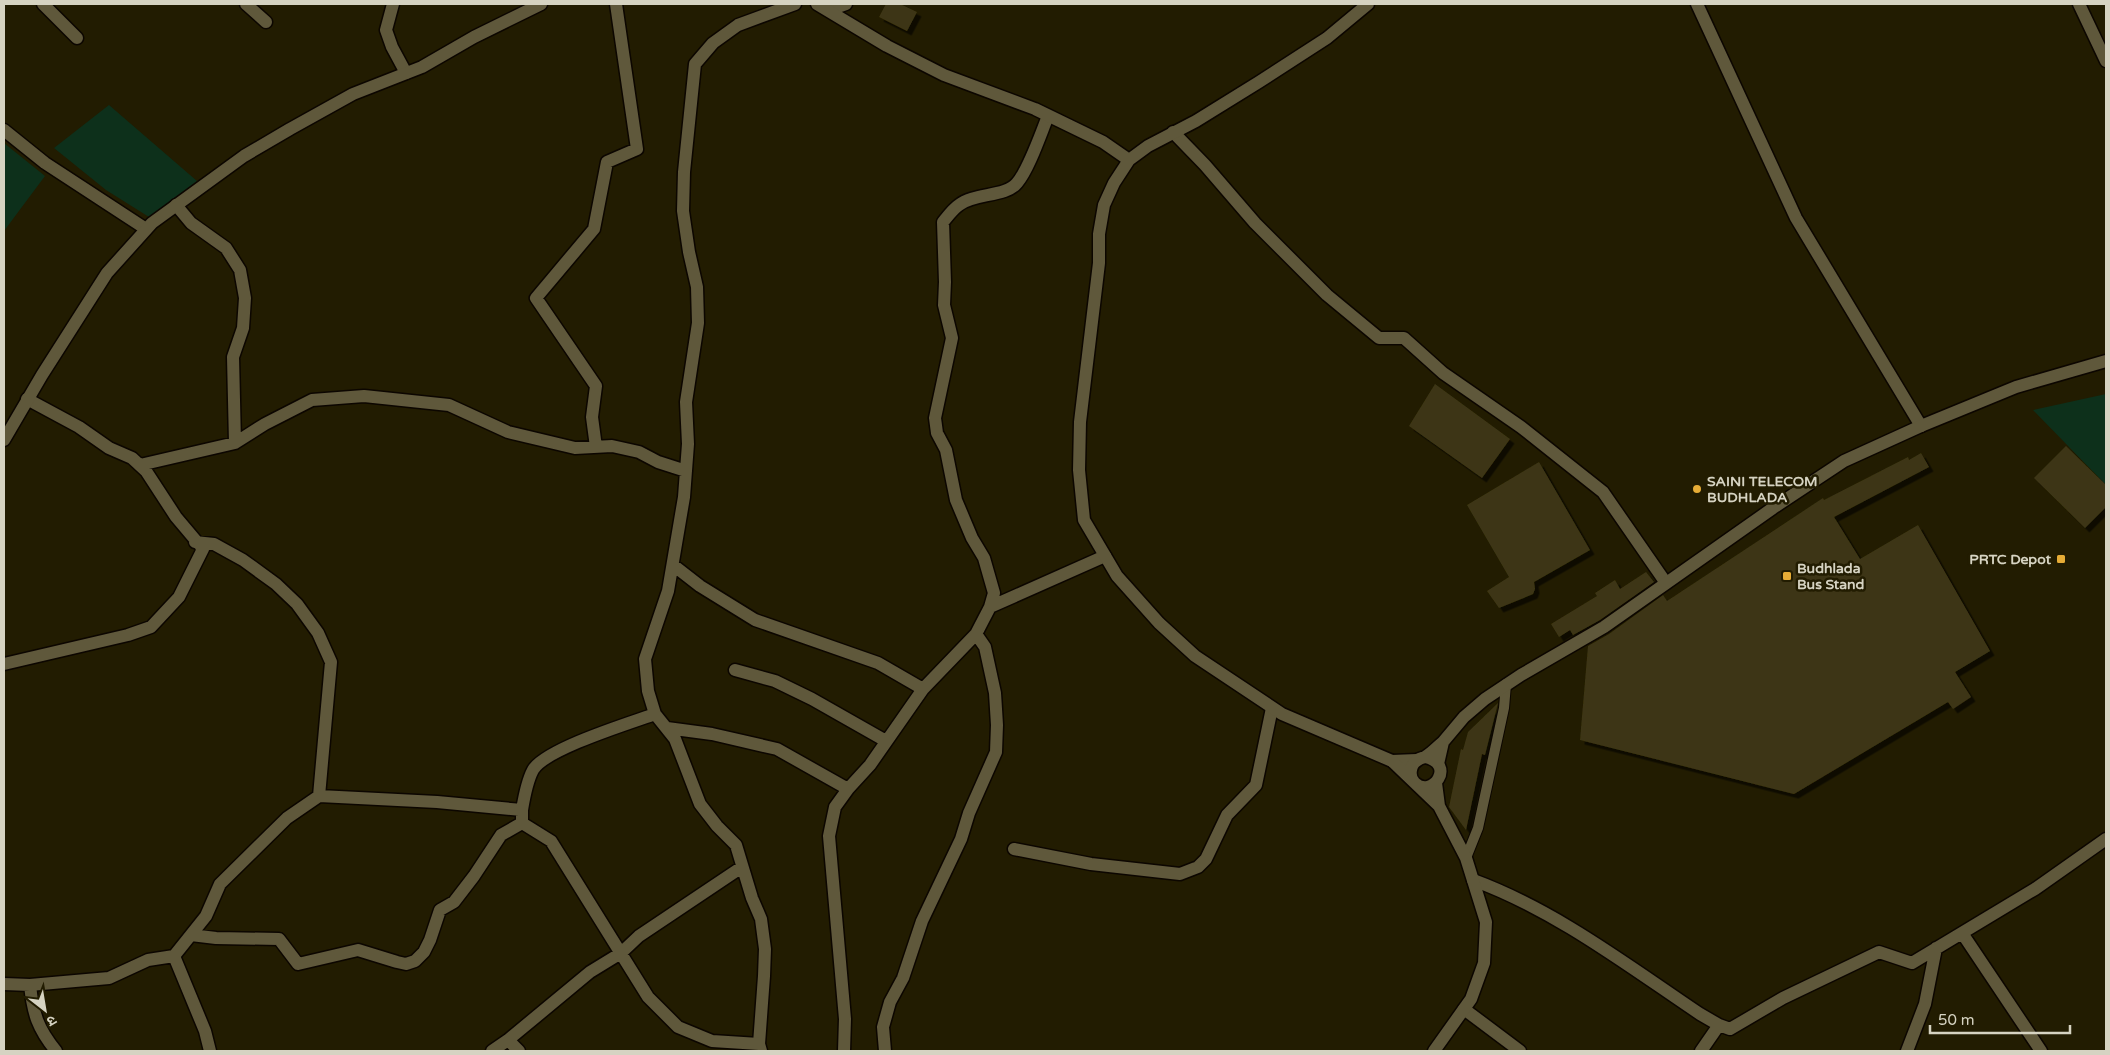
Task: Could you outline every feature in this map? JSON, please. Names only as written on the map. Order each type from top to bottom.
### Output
[{"type":"street","points":[[43,4],[77,38]]},
{"type":"street","points":[[246,4],[266,22]]},
{"type":"street","points":[[393,4],[386,30],[392,47],[406,73]]},
{"type":"street","points":[[4,440],[27,399],[107,273],[146,229],[244,156],[290,129],[353,94],[422,67],[474,37],[541,4]]},
{"type":"street","points":[[596,447],[592,417],[596,386],[536,298],[594,229],[607,162],[637,149],[616,4]]},
{"type":"street","points":[[4,984],[30,985],[109,978],[148,960],[174,956],[206,916],[220,884],[287,818],[319,796],[428,801],[522,817],[551,841],[648,997],[678,1027],[712,1040],[760,1048],[764,949],[761,919],[736,845],[717,826],[700,804],[675,739],[655,714],[648,692],[645,659],[668,591],[684,497],[688,444],[686,402],[698,323],[697,287],[689,252],[683,211],[684,172],[695,64],[713,44],[738,25],[795,4]]},
{"type":"street","points":[[817,4],[887,46],[944,75],[1048,116],[1103,142],[1129,160]]},
{"type":"street","points":[[829,10],[846,4]]},
{"type":"street","points":[[1368,4],[1327,38],[1196,121],[1148,146],[1129,160],[1114,182],[1104,205],[1099,234],[1099,264],[1080,422],[1079,470],[1084,520],[1117,576],[1159,623],[1195,656],[1272,708],[1331,736],[1392,761],[1439,806],[1466,858],[1486,922],[1484,963],[1471,999],[1434,1051]]},
{"type":"street","points":[[1698,4],[1796,218],[1921,426]]},
{"type":"street","points":[[2079,4],[2100,38],[2106,61]]},
{"type":"street","points":[[844,1051],[845,1019],[829,836],[835,807],[848,789],[870,765],[923,689],[976,634],[990,607],[994,593],[991,577],[984,558],[972,538],[956,500],[946,450],[937,433],[935,418],[952,338],[944,305],[943,222],[960,204],[980,196],[1008,190],[1017,184],[1048,116]]},
{"type":"street","points":[[4,130],[46,163],[146,229]]},
{"type":"street","points":[[1173,132],[1205,164],[1255,223],[1327,295],[1379,338],[1404,338],[1443,373],[1521,427],[1603,492],[1666,583]]},
{"type":"street","points":[[176,205],[192,223],[226,248],[240,270],[245,298],[243,328],[234,357],[235,443]]},
{"type":"street","points":[[1392,761],[1421,759],[1432,759],[1441,770],[1440,777],[1430,787],[1420,786],[1415,783],[1411,777],[1411,767],[1421,759],[1443,742],[1464,716],[1506,684],[1604,627],[1773,508],[1844,461],[1921,426],[2016,387],[2106,360]]},
{"type":"street","points":[[140,465],[235,443],[265,424],[312,400],[364,396],[449,405],[508,432],[575,448],[612,446],[639,452],[658,462],[686,471]]},
{"type":"street","points":[[4,664],[128,635],[151,627],[179,597],[203,549],[195,542],[146,471],[132,458],[94,440],[79,427],[27,399]]},
{"type":"street","points":[[195,542],[214,544],[243,560],[270,579],[297,604],[318,634],[331,662],[319,796]]},
{"type":"street","points":[[990,607],[1105,556]]},
{"type":"street","points":[[673,564],[700,586],[755,620],[878,663],[923,689]]},
{"type":"street","points":[[884,1051],[883,1027],[890,1002],[903,978],[922,921],[961,839],[975,797],[996,752],[995,693],[985,648],[976,634]]},
{"type":"street","points":[[734,670],[775,681],[812,699],[886,741]]},
{"type":"street","points":[[1014,849],[1091,864],[1180,874],[1198,867],[1206,859],[1227,815],[1256,784],[1272,708]]},
{"type":"street","points":[[191,934],[216,938],[279,939],[298,964],[358,950],[406,964],[415,961],[424,952],[430,940],[440,910],[454,902],[501,835],[522,817],[533,770],[542,759],[592,737],[655,714]]},
{"type":"street","points":[[667,728],[712,734],[776,749],[848,789]]},
{"type":"street","points":[[1438,764],[1443,742]]},
{"type":"street","points":[[1436,783],[1439,806]]},
{"type":"street","points":[[1473,880],[1504,891],[1551,917],[1719,1026],[1730,1029],[1784,998],[1879,952],[1912,963],[2035,888],[2106,840]]},
{"type":"street","points":[[492,1051],[590,972],[622,954],[639,936],[742,867]]},
{"type":"street","points":[[1962,933],[2041,1051]]},
{"type":"street","points":[[1907,1051],[1925,1004],[1936,948]]},
{"type":"street","points":[[174,956],[205,1031],[210,1051]]},
{"type":"street","points":[[30,985],[32,1008],[42,1034],[56,1051]]},
{"type":"street","points":[[1464,1009],[1520,1051]]},
{"type":"street","points":[[1701,1051],[1719,1026]]},
{"type":"street","points":[[508,1040],[519,1051]]},
{"type":"lane","points":[[1466,858],[1478,828],[1504,708],[1506,684]]},
{"type":"green space","points":[[109,105],[197,181],[149,217],[106,190],[54,148]]},
{"type":"green space","points":[[4,143],[45,176],[4,231]]},
{"type":"green space","points":[[2106,394],[2106,485],[2033,410]]},
{"type":"building","points":[[886,4],[900,4],[917,12],[907,31],[879,17]]},
{"type":"building","points":[[1435,384],[1510,439],[1482,478],[1409,426]]},
{"type":"building","points":[[2066,446],[2106,485],[2106,507],[2085,528],[2034,478]]},
{"type":"building","name":"Budhlada Bus Stand","points":[[1921,453],[1929,467],[1834,517],[1860,559],[1918,525],[1990,651],[1955,672],[1971,697],[1953,709],[1948,702],[1794,794],[1580,740],[1588,646],[1609,634],[1663,595],[1667,601],[1823,498],[1824,500],[1908,457],[1909,460]]},
{"type":"building","points":[[1539,462],[1590,550],[1534,582],[1535,589],[1533,594],[1499,608],[1487,591],[1509,577],[1467,505]]},
{"type":"building","points":[[1646,572],[1654,582],[1600,620],[1573,635],[1570,630],[1559,637],[1551,624],[1597,596],[1595,593],[1615,580],[1620,589]]},
{"type":"building","points":[[1498,703],[1485,755],[1482,754],[1466,830],[1449,807],[1461,749],[1463,750],[1468,732]]},
{"type":"place","name":"SAINI TELECOM BUDHLADA","points":[[1697,489]]},
{"type":"place","name":"PRTC Depot","points":[[2061,559]]},
{"type":"place","name":"Budhlada Bus Stand","points":[[1787,576]]}]
